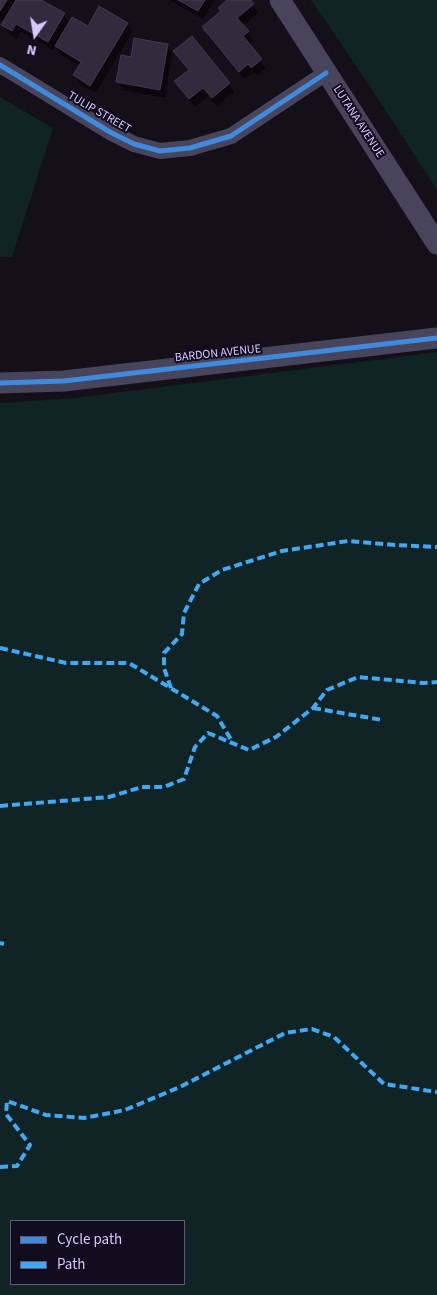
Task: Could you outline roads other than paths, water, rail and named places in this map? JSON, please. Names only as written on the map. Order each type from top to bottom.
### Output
[{"type":"street","name":"LUTANA AVENUE","points":[[280,0],[437,244]]},
{"type":"street","name":"TULIP STREET","points":[[0,65],[110,132],[134,144],[160,151],[190,148],[231,136],[326,73]]},
{"type":"street","name":"BARDON AVENUE","points":[[0,383],[64,381],[437,338]]}]
